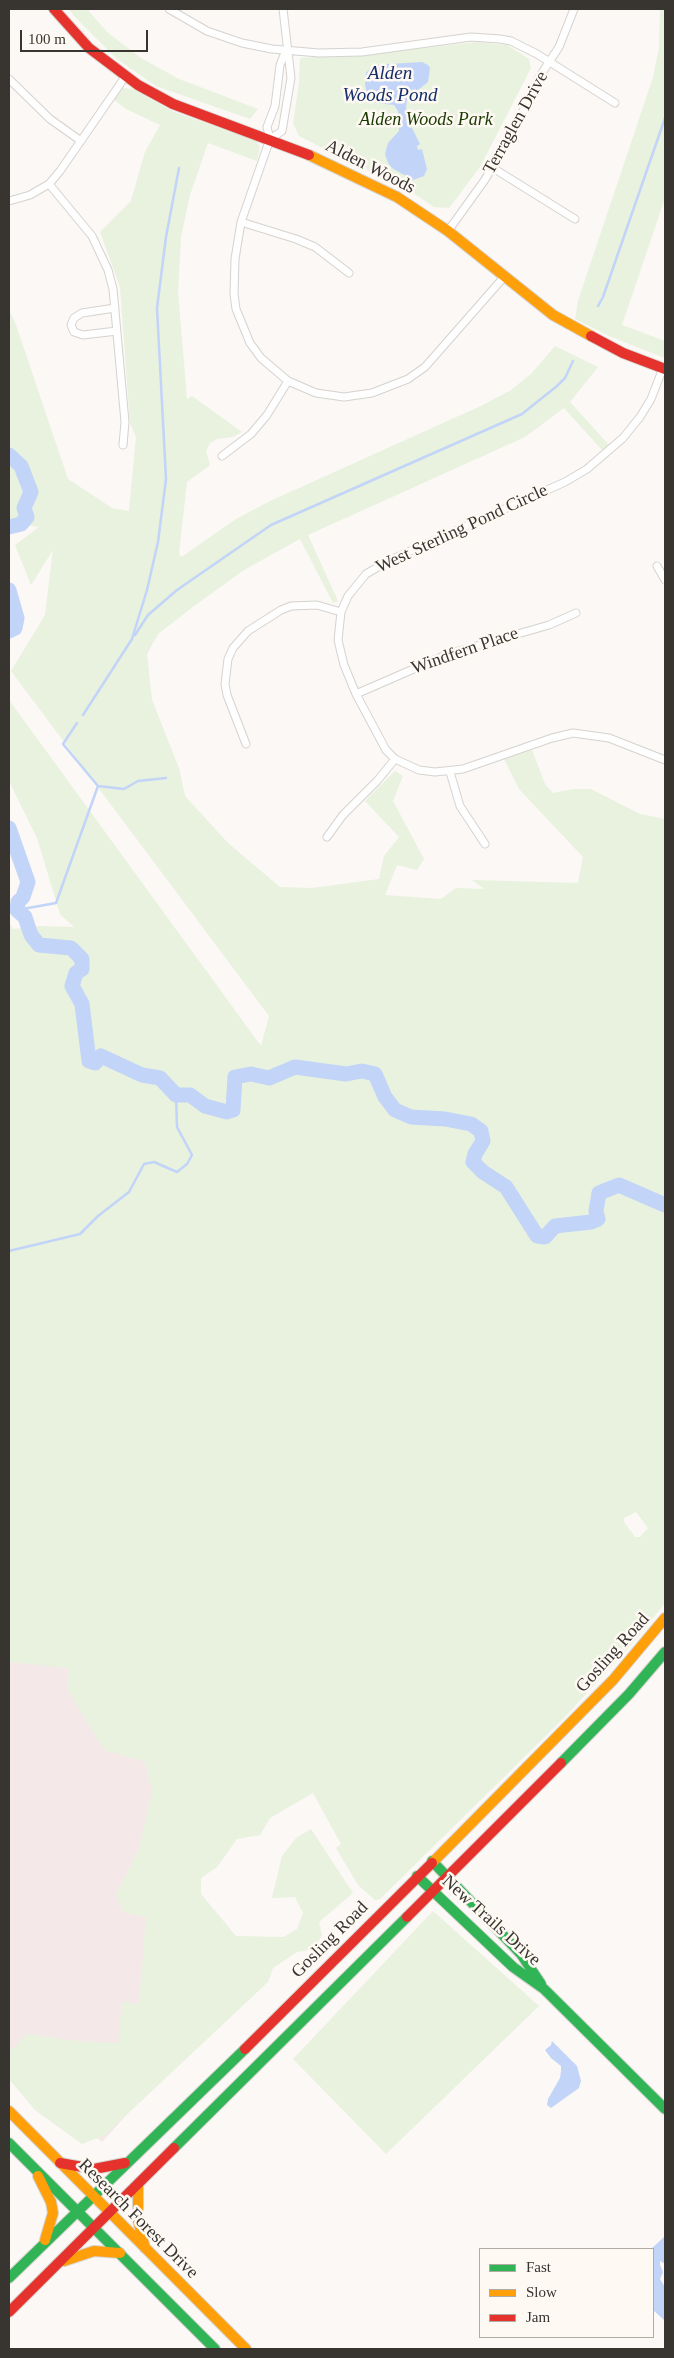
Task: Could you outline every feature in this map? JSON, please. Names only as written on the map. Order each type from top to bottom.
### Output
[{"type":"main road","name":"Alden Woods","points":[[54,9],[89,48],[125,77],[173,104],[270,139],[360,178],[397,197],[448,231],[553,315],[623,353],[664,369]]},
{"type":"main road","name":"Gosling Road","points":[[9,2278],[252,2042],[613,1680],[665,1618]]},
{"type":"main road","points":[[9,2312],[110,2214],[576,1748],[629,1694],[665,1652]]},
{"type":"main road","name":"New Trails Drive","points":[[432,1861],[521,1954],[544,1989]]},
{"type":"main road","name":"New Trails Drive","points":[[417,1876],[513,1967],[544,1989],[665,2109]]},
{"type":"main road","name":"Research Forest Drive","points":[[9,2111],[246,2349]]},
{"type":"main road","points":[[9,2143],[216,2349]]},
{"type":"main road","points":[[60,2163],[94,2169],[126,2163]]},
{"type":"main road","points":[[34,2169],[50,2202],[53,2213],[45,2241]]},
{"type":"main road","points":[[138,2185],[138,2220],[146,2249]]},
{"type":"main road","points":[[57,2265],[80,2254],[94,2250],[120,2254]]},
{"type":"street","points":[[169,9],[192,23],[224,38],[254,46],[286,50],[336,54],[486,37],[511,41],[615,103]]},
{"type":"street","points":[[270,139],[282,131],[288,105],[291,78],[286,50],[283,9]]},
{"type":"street","name":"Terraglen Drive","points":[[448,231],[493,168],[566,32],[574,9]]},
{"type":"street","points":[[286,50],[280,65],[274,106],[267,127],[270,139],[241,222],[234,259],[236,309],[250,343],[261,358],[288,381],[316,393],[344,397],[372,393],[390,387],[425,367],[493,287],[504,277]]},
{"type":"street","points":[[9,200],[30,195],[49,184],[125,77]]},
{"type":"street","points":[[9,79],[50,119],[81,141]]},
{"type":"street","points":[[493,168],[575,219]]},
{"type":"street","points":[[49,184],[87,229],[97,244],[108,270],[115,308],[125,422],[123,445]]},
{"type":"street","points":[[241,222],[288,236],[314,247],[349,273]]},
{"type":"street","points":[[115,308],[82,313],[74,318],[71,325],[74,332],[83,335],[117,331]]},
{"type":"street","name":"West Sterling Pond Circle","points":[[664,369],[651,399],[640,417],[623,438],[587,469],[565,482],[377,566],[356,584],[341,612],[338,640],[340,653],[356,694],[380,740],[395,759],[419,770],[450,772],[552,738],[573,733],[609,738],[665,760]]},
{"type":"street","points":[[222,456],[251,434],[267,414],[288,381]]},
{"type":"street","points":[[657,566],[665,580]]},
{"type":"street","points":[[246,744],[231,706],[226,684],[228,659],[233,648],[248,631],[281,610],[291,606],[316,605],[341,612]]},
{"type":"street","name":"Windfern Place","points":[[356,694],[448,654],[549,625],[576,613]]},
{"type":"street","points":[[327,836],[343,815],[377,781],[395,759]]},
{"type":"street","points":[[450,772],[460,806],[485,844]]},
{"type":"shaded area","points":[[9,1660],[71,1666],[174,1762],[152,2087],[102,2142],[18,2073],[9,2062]]},
{"type":"green space","points":[[69,9],[87,9],[107,32],[141,58],[179,79],[258,109],[250,119],[156,86],[117,59]]},
{"type":"green space","points":[[660,9],[665,9],[665,198],[622,325],[665,341],[665,358],[609,336],[575,319],[578,301],[653,77],[659,48]]},
{"type":"green space","name":"Alden Woods Park","points":[[477,42],[507,45],[529,59],[531,68],[480,167],[449,208],[434,207],[395,181],[382,175],[379,176],[299,136],[293,123],[299,83],[300,58],[372,54]]},
{"type":"green space","points":[[123,88],[132,89],[172,111],[256,141],[260,147],[257,161],[208,143],[190,195],[181,237],[178,292],[187,399],[192,396],[242,432],[233,437],[217,439],[210,443],[206,451],[210,465],[187,482],[180,556],[183,556],[236,519],[268,502],[483,405],[511,390],[532,373],[555,346],[598,367],[570,402],[609,445],[602,450],[564,408],[525,437],[308,535],[338,601],[333,603],[300,539],[244,570],[194,606],[158,634],[147,654],[152,700],[179,768],[185,796],[228,843],[280,887],[312,888],[379,879],[384,856],[399,837],[365,801],[395,771],[403,776],[393,801],[424,859],[417,870],[397,865],[385,895],[441,899],[456,888],[484,889],[472,880],[578,883],[583,857],[519,789],[504,759],[532,750],[545,784],[553,793],[574,789],[591,789],[640,814],[665,819],[665,1603],[632,1644],[563,1719],[380,1899],[375,1900],[358,1885],[336,1848],[341,1844],[313,1793],[270,1818],[260,1835],[237,1839],[217,1867],[201,1878],[201,1894],[236,1936],[284,1937],[297,1929],[303,1913],[295,1897],[272,1898],[282,1856],[296,1838],[311,1829],[353,1893],[319,1922],[322,1935],[314,1949],[297,1952],[273,1968],[268,1982],[105,2135],[82,2144],[35,2110],[9,2079],[9,2045],[13,2050],[26,2034],[77,2041],[118,2043],[122,2002],[139,2004],[146,1917],[123,1912],[116,1895],[139,1849],[152,1790],[145,1762],[104,1750],[67,1688],[69,1668],[9,1662],[9,923],[13,929],[23,928],[24,932],[38,926],[74,927],[60,914],[37,838],[9,781],[9,700],[261,1046],[269,1016],[11,671],[45,615],[53,550],[31,585],[15,545],[39,527],[9,523],[9,310],[16,325],[68,479],[112,508],[129,511],[136,437],[130,423],[120,287],[100,232],[131,201],[145,152],[160,125],[126,109],[113,99],[118,91]],"holes":[[[636,1512],[648,1528],[640,1537],[635,1537],[624,1522],[624,1518]]]},
{"type":"green space","points":[[433,1911],[539,2006],[386,2154],[293,2059]]},
{"type":"water","name":"Alden Woods Pond","points":[[422,62],[430,68],[428,82],[407,99],[406,107],[410,124],[420,144],[417,146],[418,150],[422,149],[427,169],[424,176],[413,180],[392,168],[385,154],[388,143],[399,131],[398,111],[394,105],[376,103],[368,97],[365,85],[366,73],[373,65]]},
{"type":"water","points":[[552,2041],[577,2066],[581,2081],[579,2088],[551,2108],[547,2105],[548,2099],[560,2078],[561,2071],[561,2066],[545,2050],[551,2045]]},
{"type":"water","points":[[665,2236],[665,2264],[660,2261],[663,2272],[660,2279],[665,2287],[665,2321],[654,2311],[654,2248],[652,2248]]},
{"type":"waterway","points":[[598,306],[603,297],[665,118]]},
{"type":"waterway","points":[[83,715],[132,639],[147,590],[158,542],[166,479],[157,308],[166,237],[179,168]]},
{"type":"waterway","points":[[135,635],[148,615],[177,590],[271,525],[522,414],[565,378],[573,361]]},
{"type":"waterway","points":[[9,455],[21,466],[31,492],[24,508],[27,517],[21,524],[9,527]]},
{"type":"waterway","points":[[9,590],[17,618],[15,628],[9,631]]},
{"type":"waterway","points":[[17,910],[56,903],[98,786],[63,744],[77,723]]},
{"type":"waterway","points":[[98,786],[124,789],[138,781],[166,778]]},
{"type":"waterway","points":[[9,828],[28,882],[23,897],[18,902],[17,910],[25,917],[31,935],[39,945],[71,948],[82,959],[82,969],[76,973],[72,986],[82,1004],[89,1061],[95,1063],[101,1056],[142,1075],[160,1078],[176,1095],[190,1095],[205,1106],[227,1112],[233,1110],[235,1077],[251,1074],[269,1078],[295,1067],[346,1074],[362,1071],[375,1074],[385,1097],[395,1110],[411,1117],[445,1119],[471,1124],[481,1131],[483,1141],[475,1154],[473,1162],[483,1172],[506,1187],[537,1236],[545,1237],[555,1226],[591,1222],[598,1219],[596,1211],[599,1193],[619,1185],[665,1205]]},
{"type":"waterway","points":[[9,1251],[80,1234],[98,1216],[129,1192],[144,1164],[154,1162],[177,1172],[187,1164],[192,1155],[177,1127],[176,1095]]},
{"type":"traffic: fast","points":[[561,1763],[629,1694],[665,1652]]},
{"type":"traffic: fast","points":[[432,1861],[521,1954],[541,1984]]},
{"type":"traffic: fast","points":[[417,1876],[513,1967],[544,1989],[665,2109]]},
{"type":"traffic: fast","points":[[174,2148],[407,1917]]},
{"type":"traffic: fast","points":[[9,2278],[245,2049]]},
{"type":"traffic: fast","points":[[9,2143],[215,2349]]},
{"type":"traffic: slow","points":[[309,155],[397,197],[448,231],[553,315],[591,336]]},
{"type":"traffic: slow","points":[[432,1863],[613,1680],[665,1618]]},
{"type":"traffic: slow","points":[[9,2111],[246,2349]]},
{"type":"traffic: slow","points":[[38,2176],[51,2202],[53,2213],[45,2240]]},
{"type":"traffic: slow","points":[[138,2185],[138,2220],[145,2248]]},
{"type":"traffic: slow","points":[[64,2261],[94,2251],[120,2253]]},
{"type":"traffic: jam","points":[[54,9],[89,48],[138,85],[173,104],[309,155]]},
{"type":"traffic: jam","points":[[591,336],[623,353],[665,369]]},
{"type":"traffic: jam","points":[[407,1917],[561,1763]]},
{"type":"traffic: jam","points":[[245,2049],[432,1863]]},
{"type":"traffic: jam","points":[[9,2312],[174,2148]]},
{"type":"traffic: jam","points":[[60,2163],[94,2169],[125,2163]]}]
